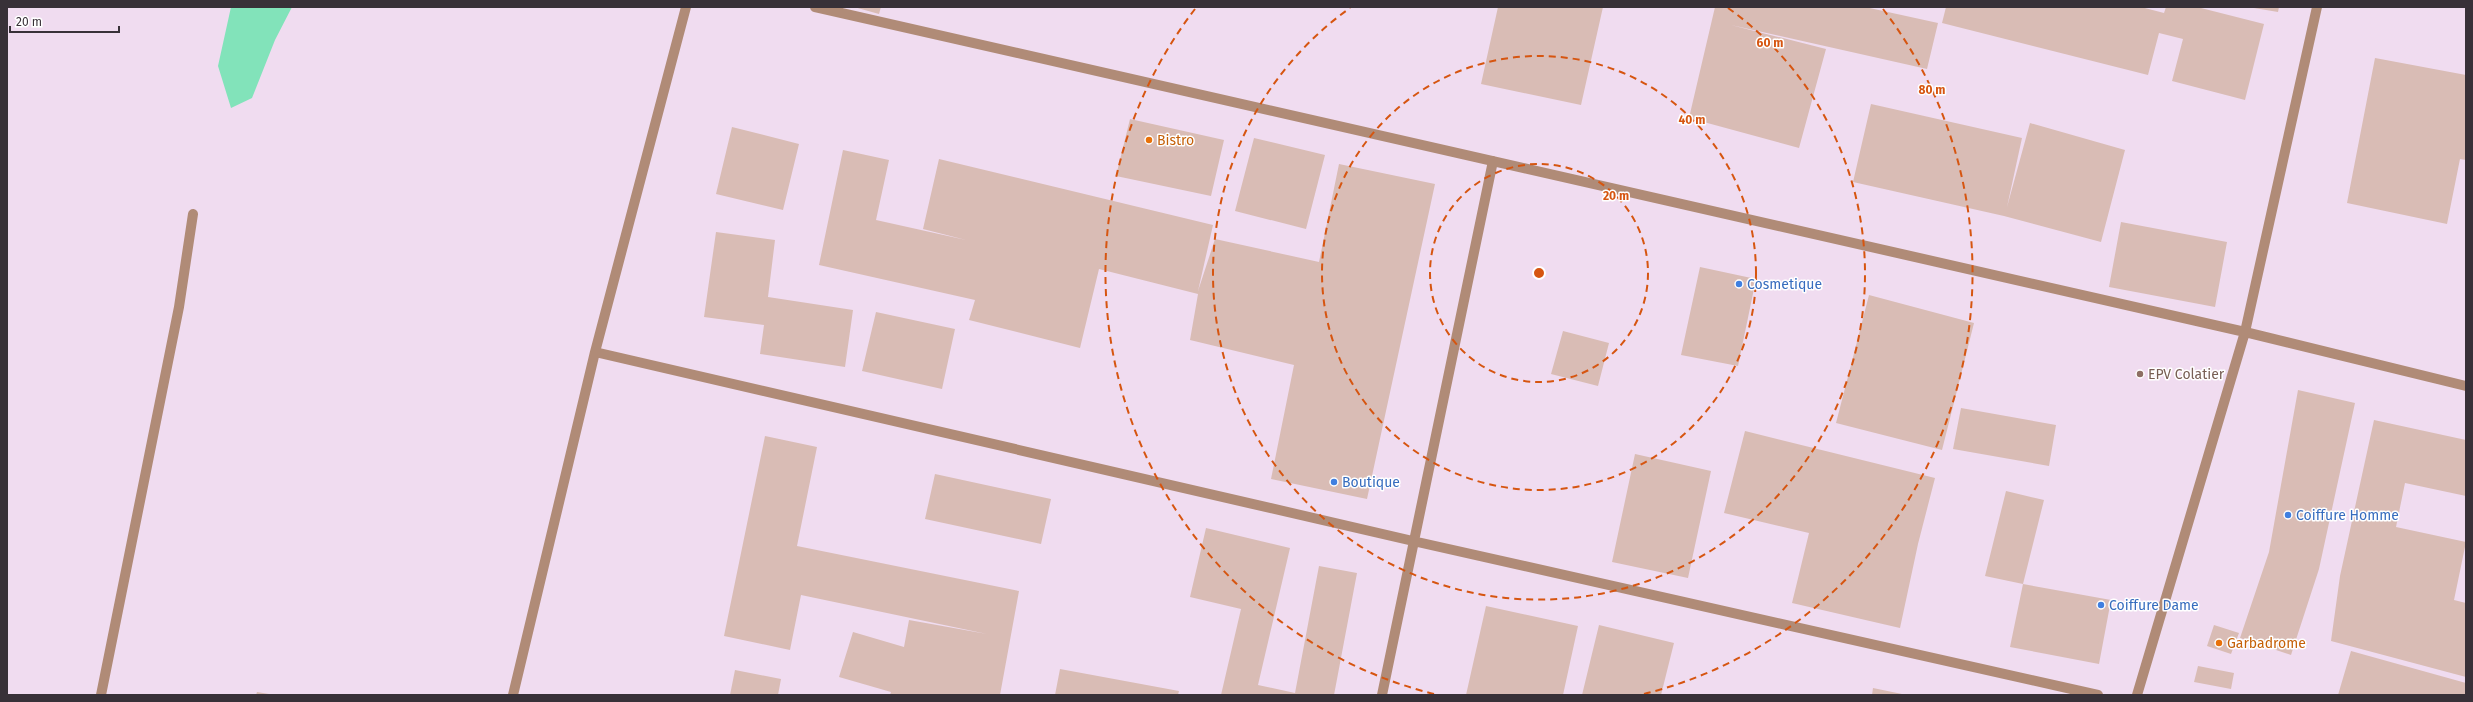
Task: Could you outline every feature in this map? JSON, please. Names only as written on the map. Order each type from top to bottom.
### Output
[{"type":"street","points":[[513,695],[595,352],[686,7]]},
{"type":"street","points":[[815,7],[2245,332],[2466,386]]},
{"type":"street","points":[[2137,695],[2245,332],[2317,7]]},
{"type":"street","points":[[1382,695],[1493,162]]},
{"type":"street","points":[[101,695],[179,307],[193,214]]},
{"type":"street","points":[[595,352],[1413,541],[2098,695]]},
{"type":"green space","points":[[231,7],[292,7],[275,40],[252,98],[231,108],[218,66]]},
{"type":"building","points":[[854,7],[881,7],[879,14]]},
{"type":"building","points":[[1498,7],[1603,7],[1581,105],[1481,84]]},
{"type":"building","points":[[1715,7],[1865,7],[1938,23],[1927,69],[1731,25],[1826,49],[1799,148],[1689,118]]},
{"type":"building","points":[[1946,7],[2141,7],[2164,13],[2166,7],[2197,7],[2264,24],[2245,100],[2172,81],[2183,39],[2159,33],[2148,75],[1942,23]]},
{"type":"building","points":[[2248,7],[2279,7],[2278,12]]},
{"type":"building","points":[[2375,58],[2466,75],[2466,160],[2460,159],[2447,224],[2347,203]]},
{"type":"building","points":[[1871,104],[2022,138],[2007,207],[2030,123],[2125,150],[2101,242],[2004,216],[1853,182]]},
{"type":"building","points":[[1130,119],[1224,140],[1211,196],[1116,176]]},
{"type":"building","points":[[732,127],[799,144],[783,210],[716,194]]},
{"type":"building","points":[[1254,138],[1325,155],[1306,229],[1235,211]]},
{"type":"building","points":[[843,150],[889,160],[876,220],[966,240],[923,229],[939,159],[1213,225],[1198,291],[1215,239],[1319,262],[1339,164],[1435,184],[1367,499],[1271,479],[1294,365],[1190,340],[1198,294],[1099,269],[1080,348],[969,320],[975,300],[819,265]]},
{"type":"building","points":[[2121,222],[2227,242],[2215,307],[2109,287]]},
{"type":"building","points":[[716,232],[775,240],[768,297],[853,310],[845,367],[760,354],[764,325],[704,317]]},
{"type":"building","points":[[1700,267],[1756,279],[1738,366],[1681,355]]},
{"type":"building","points":[[1869,295],[1974,323],[1942,450],[1836,423]]},
{"type":"building","points":[[876,312],[955,329],[942,389],[862,371]]},
{"type":"building","points":[[1563,331],[1609,343],[1598,386],[1551,374]]},
{"type":"building","points":[[2298,390],[2355,403],[2319,569],[2291,655],[2240,638],[2269,552]]},
{"type":"building","points":[[1961,408],[2056,425],[2049,466],[1953,449]]},
{"type":"building","points":[[2374,420],[2466,440],[2466,496],[2405,483],[2396,527],[2466,542],[2454,600],[2466,603],[2466,677],[2331,641],[2340,576]]},
{"type":"building","points":[[1745,431],[1935,478],[1918,544],[1900,628],[1792,603],[1809,533],[1724,513]]},
{"type":"building","points":[[765,436],[817,447],[797,546],[1019,591],[1000,695],[890,695],[891,692],[839,677],[853,632],[904,647],[909,620],[987,634],[801,595],[790,650],[724,636]]},
{"type":"building","points":[[1635,454],[1711,471],[1688,578],[1612,562]]},
{"type":"building","points":[[935,474],[1051,499],[1041,544],[925,519]]},
{"type":"building","points":[[2006,491],[2044,500],[2023,584],[1985,576]]},
{"type":"building","points":[[1206,528],[1290,548],[1258,685],[1295,693],[1319,566],[1357,573],[1334,695],[1221,695],[1241,609],[1190,597]]},
{"type":"building","points":[[2023,584],[2111,600],[2099,664],[2010,647]]},
{"type":"building","points":[[1486,606],[1578,626],[1563,695],[1466,695]]},
{"type":"building","points":[[1599,625],[1674,643],[1661,695],[1582,695]]},
{"type":"building","points":[[2214,625],[2239,633],[2231,654],[2207,646]]},
{"type":"building","points":[[2351,651],[2466,683],[2466,695],[2338,695]]},
{"type":"building","points":[[2198,666],[2234,673],[2231,689],[2194,682]]},
{"type":"building","points":[[1060,669],[1179,691],[1178,695],[1055,695]]},
{"type":"building","points":[[735,670],[781,679],[778,695],[730,695]]},
{"type":"building","points":[[1873,688],[1902,694],[1902,695],[1872,695]]},
{"type":"building","points":[[257,692],[269,694],[269,695],[256,695]]},
{"type":"place","name":"Bistro","points":[[1149,140]]},
{"type":"place","name":"Cosmetique","points":[[1739,284]]},
{"type":"place","name":"EPV Colatier","points":[[2140,374]]},
{"type":"place","name":"Boutique","points":[[1334,482]]},
{"type":"place","name":"Coiffure Homme","points":[[2288,515]]},
{"type":"place","name":"Coiffure Dame","points":[[2101,605]]},
{"type":"place","name":"Garbadrome","points":[[2219,643]]}]
